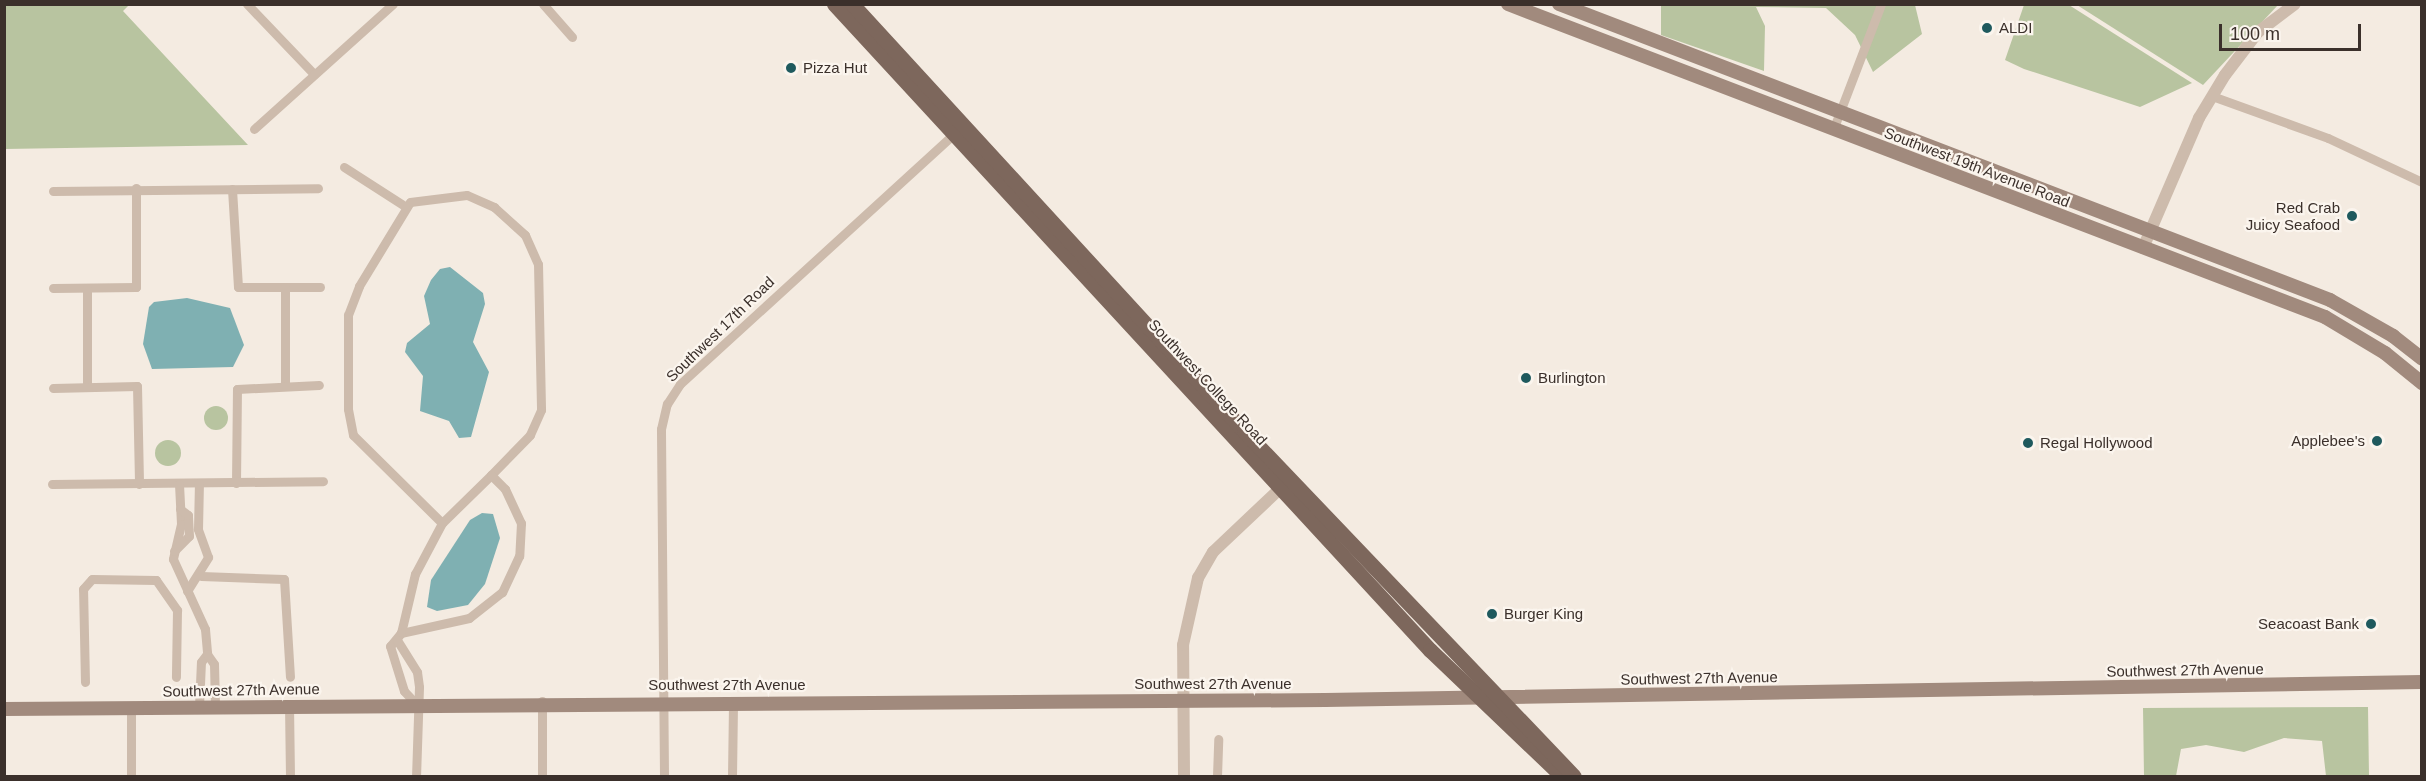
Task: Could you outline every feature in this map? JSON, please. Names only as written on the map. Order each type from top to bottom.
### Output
[{"type":"main road","name":"Southwest College Road","points":[[834,4],[959,130],[1285,484],[1476,698],[1562,777]]},
{"type":"main road","name":"Southwest College Road","points":[[852,4],[959,130]]},
{"type":"main road","name":"Southwest 19th Avenue Road","points":[[1508,4],[2315,313],[2385,353],[2421,383]]},
{"type":"main road","name":"Southwest 19th Avenue Road","points":[[1559,4],[2330,300],[2393,336],[2421,359]]},
{"type":"main road","points":[[2315,313],[2330,315],[2383,342],[2393,336]]},
{"type":"main road","points":[[2385,353],[2395,350],[2421,372]]},
{"type":"main road","name":"Southwest College Road","points":[[1285,484],[1500,698],[1574,777]]},
{"type":"main road","name":"Southwest 27th Avenue","points":[[4,709],[542,702],[1500,698],[2421,682]]},
{"type":"street","points":[[247,4],[314,74]]},
{"type":"street","points":[[254,129],[393,4]]},
{"type":"street","points":[[543,4],[572,36]]},
{"type":"street","points":[[1833,130],[1881,4]]},
{"type":"street","points":[[2143,248],[2212,96],[2258,32],[2295,4]]},
{"type":"street","points":[[2212,96],[2328,138],[2421,182]]},
{"type":"street","name":"Southwest 17th Road","points":[[664,777],[661,429],[667,404],[680,384],[959,130]]},
{"type":"street","points":[[344,167],[406,207]]},
{"type":"street","points":[[52,288],[136,287],[136,188]]},
{"type":"street","points":[[53,191],[136,188],[318,189]]},
{"type":"street","points":[[232,189],[235,282],[245,288],[320,286]]},
{"type":"street","points":[[416,704],[396,668],[390,646],[399,636],[415,574],[442,523],[530,435],[541,410],[538,264],[525,235],[494,207],[467,195],[427,197],[406,207],[348,315],[348,410],[353,435],[371,458],[442,523]]},
{"type":"street","points":[[285,287],[285,385]]},
{"type":"street","points":[[87,288],[87,387]]},
{"type":"street","points":[[236,483],[237,389],[319,385]]},
{"type":"street","points":[[53,388],[137,386],[140,484]]},
{"type":"street","points":[[399,636],[470,618],[502,592],[519,556],[521,523],[505,489],[491,475]]},
{"type":"street","points":[[52,484],[323,481]]},
{"type":"street","points":[[187,591],[201,576],[208,557],[198,529],[199,483]]},
{"type":"street","points":[[179,484],[180,509],[174,551],[175,568],[205,629],[207,654],[214,664],[215,706]]},
{"type":"street","points":[[1184,777],[1183,700],[1187,611],[1198,578],[1213,552],[1285,484]]},
{"type":"street","points":[[201,576],[284,579],[290,677]]},
{"type":"street","points":[[85,681],[86,583],[149,577],[177,610],[176,677]]},
{"type":"street","points":[[177,610],[194,603]]},
{"type":"street","points":[[399,636],[411,661],[419,687],[416,704],[416,777]]},
{"type":"street","points":[[199,707],[201,662],[207,654]]},
{"type":"street","points":[[396,668],[411,661]]},
{"type":"street","points":[[542,702],[542,777]]},
{"type":"street","points":[[732,777],[733,702]]},
{"type":"street","points":[[289,705],[290,777]]},
{"type":"street","points":[[131,708],[131,777]]},
{"type":"street","points":[[1217,777],[1218,739]]},
{"type":"green space","points":[[4,5],[129,5],[123,11],[248,145],[5,149]]},
{"type":"green space","points":[[1661,5],[1915,5],[1922,34],[1873,72],[1855,35],[1826,8],[1756,7],[1765,26],[1764,71],[1661,35]]},
{"type":"green space","points":[[2024,5],[2069,5],[2192,83],[2140,107],[2024,69],[2005,60]]},
{"type":"green space","points":[[2077,5],[2278,5],[2203,85]]},
{"type":"green space","points":[[216,406],[225,409],[228,418],[225,427],[216,430],[207,427],[204,418],[207,409]]},
{"type":"green space","points":[[168,440],[177,444],[181,453],[177,462],[168,466],[159,462],[155,453],[159,444]]},
{"type":"green space","points":[[2368,707],[2369,776],[2326,776],[2322,741],[2284,738],[2244,752],[2206,745],[2181,749],[2176,776],[2144,776],[2143,708]]},
{"type":"water","points":[[450,267],[483,293],[485,304],[473,342],[489,372],[471,437],[459,438],[449,421],[420,411],[423,376],[405,352],[407,343],[430,324],[424,296],[431,280],[440,269]]},
{"type":"water","points":[[187,298],[230,308],[244,345],[233,367],[152,369],[143,344],[149,307],[154,302]]},
{"type":"water","points":[[482,513],[493,514],[500,538],[485,584],[468,605],[437,611],[427,607],[431,580],[470,520]]},
{"type":"place","name":"ALDI","points":[[1987,28]]},
{"type":"place","name":"Pizza Hut","points":[[791,68]]},
{"type":"place","name":"Red Crab Juicy Seafood","points":[[2352,216]]},
{"type":"place","name":"Burlington","points":[[1526,378]]},
{"type":"place","name":"Applebee's","points":[[2377,441]]},
{"type":"place","name":"Regal Hollywood","points":[[2028,443]]},
{"type":"place","name":"Burger King","points":[[1492,614]]},
{"type":"place","name":"Seacoast Bank","points":[[2371,624]]}]
